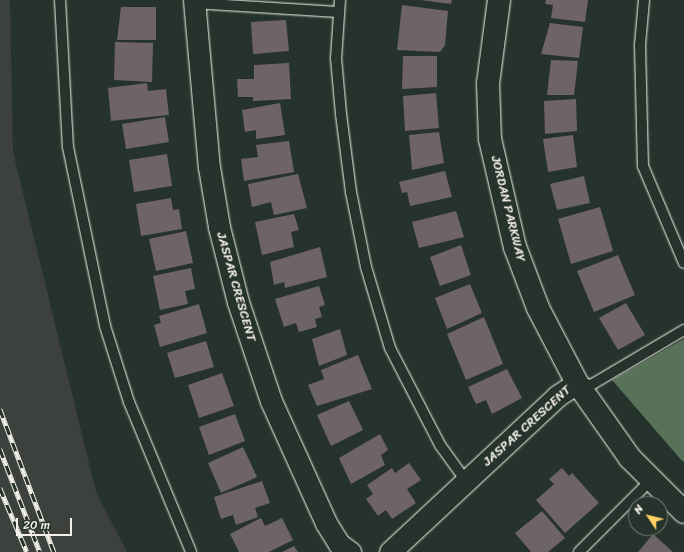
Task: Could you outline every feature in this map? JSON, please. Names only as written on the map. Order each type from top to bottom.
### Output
[{"type":"street","name":"JORDAN PARKWAY","points":[[499,0],[488,83],[490,139],[515,246],[538,308],[576,383],[650,481],[684,512]]},
{"type":"street","name":"JASPAR CRESCENT","points":[[194,2],[209,168],[219,227],[238,302],[277,416],[326,523],[339,544],[350,552]]},
{"type":"street","name":"JASPAR CRESCENT","points":[[390,552],[557,396],[576,383]]},
{"type":"lane","points":[[60,0],[68,147],[105,326],[132,408],[191,552]]},
{"type":"lane","points":[[340,0],[336,58],[351,192],[379,316],[390,348],[440,445],[466,481]]},
{"type":"lane","points":[[644,0],[640,44],[643,166],[684,263]]},
{"type":"lane","points":[[194,2],[338,12]]},
{"type":"lane","points":[[576,383],[591,385],[684,330]]},
{"type":"lane","points":[[579,552],[650,481]]},
{"type":"shaded area","points":[[0,0],[10,0],[13,152],[96,492],[127,552],[0,552]]},
{"type":"green space","points":[[684,339],[684,461],[683,462],[612,380]]},
{"type":"building","points":[[420,0],[452,0],[451,4]]},
{"type":"building","points":[[546,0],[588,0],[585,22],[551,18],[553,5],[545,4]]},
{"type":"building","points":[[402,5],[448,11],[445,45],[440,52],[397,50]]},
{"type":"building","points":[[121,7],[156,7],[156,40],[117,40]]},
{"type":"building","points":[[286,20],[289,51],[253,54],[251,22]]},
{"type":"building","points":[[550,23],[583,27],[579,58],[541,54]]},
{"type":"building","points":[[115,42],[153,43],[152,82],[114,80]]},
{"type":"building","points":[[403,56],[437,56],[437,87],[402,89]]},
{"type":"building","points":[[551,60],[578,61],[574,95],[547,95]]},
{"type":"building","points":[[289,63],[291,99],[253,101],[253,97],[238,97],[237,79],[254,79],[254,65]]},
{"type":"building","points":[[147,83],[148,91],[166,89],[169,115],[111,121],[108,88]]},
{"type":"building","points":[[436,93],[439,128],[405,131],[403,96]]},
{"type":"building","points":[[576,99],[577,131],[545,134],[544,101]]},
{"type":"building","points":[[280,103],[285,135],[256,139],[256,130],[245,132],[242,110]]},
{"type":"building","points":[[165,117],[169,142],[126,149],[122,124]]},
{"type":"building","points":[[439,132],[444,163],[412,170],[409,135]]},
{"type":"building","points":[[573,135],[577,167],[548,172],[543,139]]},
{"type":"building","points":[[289,141],[294,172],[244,181],[241,159],[258,157],[256,145]]},
{"type":"building","points":[[167,154],[172,186],[134,192],[129,160]]},
{"type":"building","points":[[445,171],[452,197],[410,206],[407,192],[402,193],[399,182]]},
{"type":"building","points":[[298,174],[307,208],[274,215],[271,202],[252,207],[248,184]]},
{"type":"building","points":[[584,176],[590,203],[557,210],[550,184]]},
{"type":"building","points":[[171,198],[173,210],[179,209],[182,229],[141,236],[136,204]]},
{"type":"building","points":[[600,207],[613,251],[571,264],[558,219]]},
{"type":"building","points":[[456,211],[464,237],[419,248],[412,222]]},
{"type":"building","points":[[294,214],[299,230],[291,232],[294,247],[262,255],[255,222]]},
{"type":"building","points":[[186,231],[193,263],[156,271],[149,239]]},
{"type":"building","points":[[461,245],[471,275],[440,286],[430,257]]},
{"type":"building","points":[[320,247],[327,277],[285,288],[284,282],[274,285],[270,262]]},
{"type":"building","points":[[618,255],[635,295],[594,312],[577,271]]},
{"type":"building","points":[[191,268],[195,289],[185,291],[188,304],[160,310],[153,276]]},
{"type":"building","points":[[470,284],[482,313],[447,329],[435,298]]},
{"type":"building","points":[[319,286],[325,305],[319,307],[322,317],[315,319],[317,327],[299,332],[296,323],[284,327],[275,299]]},
{"type":"building","points":[[626,303],[645,335],[618,350],[599,318]]},
{"type":"building","points":[[199,304],[207,333],[160,347],[154,325],[161,323],[159,316]]},
{"type":"building","points":[[484,317],[503,364],[466,380],[447,334]]},
{"type":"building","points":[[340,329],[347,355],[319,366],[312,339]]},
{"type":"building","points":[[206,341],[214,367],[175,378],[167,353]]},
{"type":"building","points":[[358,355],[372,389],[317,406],[308,385],[324,379],[321,370]]},
{"type":"building","points":[[507,369],[522,398],[492,414],[486,400],[476,404],[468,387]]},
{"type":"building","points":[[222,373],[234,406],[199,418],[188,385]]},
{"type":"building","points":[[349,401],[363,430],[331,446],[317,415]]},
{"type":"building","points":[[235,414],[245,441],[209,455],[199,427]]},
{"type":"building","points":[[380,434],[388,450],[381,455],[385,465],[351,484],[339,458]]},
{"type":"building","points":[[243,447],[257,477],[221,493],[208,463]]},
{"type":"building","points":[[409,463],[421,480],[407,489],[416,503],[392,519],[386,510],[378,516],[366,499],[373,494],[367,485],[392,468],[395,473]]},
{"type":"building","points":[[562,468],[569,476],[572,473],[599,503],[565,533],[536,500],[554,484],[549,479]]},
{"type":"building","points":[[262,481],[270,503],[255,508],[258,517],[236,525],[233,515],[221,519],[214,497]]},
{"type":"building","points":[[542,511],[565,538],[548,552],[531,552],[515,533]]},
{"type":"building","points":[[261,518],[265,526],[282,518],[293,540],[269,552],[239,552],[230,534]]},
{"type":"building","points":[[651,536],[655,536],[673,552],[638,552]]},
{"type":"building","points":[[294,546],[298,552],[282,552]]},
{"type":"railway","points":[[0,409],[54,552]]},
{"type":"railway","points":[[0,449],[40,552]]},
{"type":"railway","points":[[0,488],[27,552]]}]
